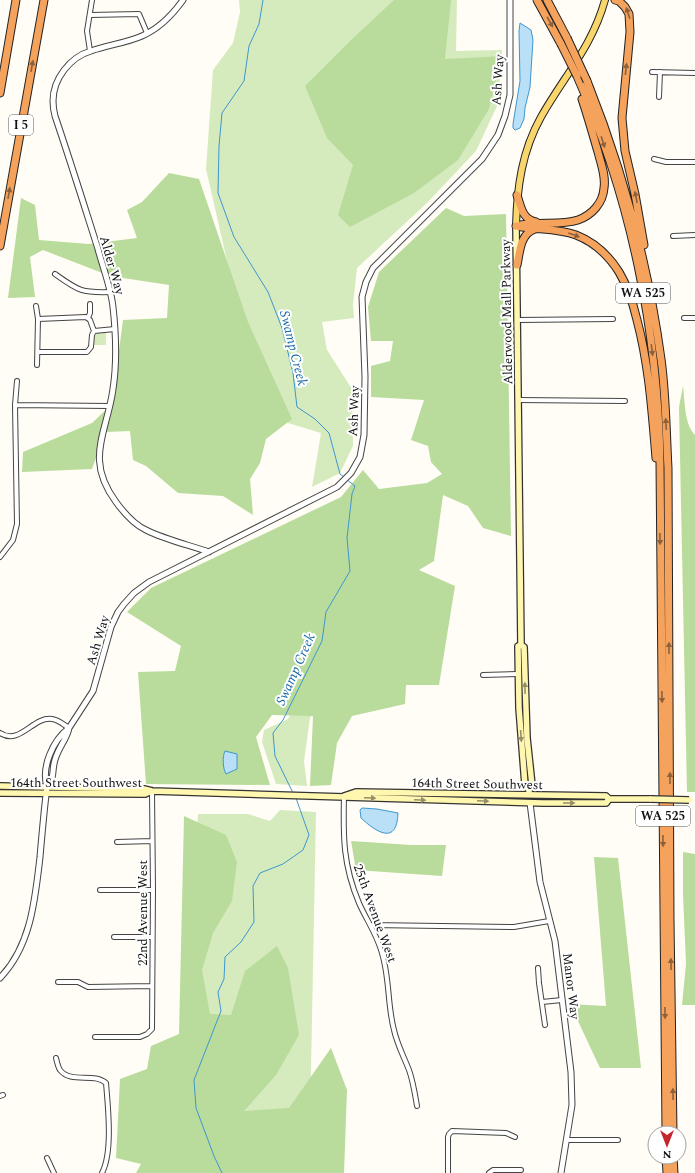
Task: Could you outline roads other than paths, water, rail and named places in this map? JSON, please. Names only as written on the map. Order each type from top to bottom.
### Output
[{"type":"highway","points":[[0,93],[16,0]]},
{"type":"highway","points":[[516,226],[537,226],[578,220],[592,212],[599,204],[603,196],[604,189],[603,171],[576,76],[561,44],[537,0]]},
{"type":"highway","name":"WA 525","points":[[547,0],[587,81],[615,155],[632,212],[643,258],[661,360],[668,468],[670,912],[673,1125]]},
{"type":"highway","points":[[615,0],[625,7],[629,14],[630,32],[623,102],[624,134],[657,311],[654,318]]},
{"type":"highway","name":"I 5","points":[[0,246],[43,2]]},
{"type":"highway","name":"WA 525","points":[[582,94],[599,131],[610,162],[642,285],[650,330],[658,406],[660,441],[666,1125]]},
{"type":"highway","points":[[517,195],[523,215],[528,220],[537,226],[576,235],[600,249],[619,271],[626,284],[633,304],[640,333],[648,378],[660,500]]},
{"type":"highway","points":[[517,265],[524,237],[528,232],[537,226]]},
{"type":"main road","name":"Alderwood Mall Parkway","points":[[529,793],[532,785],[527,733],[524,647],[521,645],[516,226],[517,195],[525,156],[534,131],[541,117],[591,38],[600,18],[605,0]]},
{"type":"main road","name":"Alderwood Mall Parkway","points":[[521,645],[518,646],[520,715],[525,785],[529,793],[530,803]]},
{"type":"main road","name":"164th Street Southwest","points":[[0,786],[144,789],[152,791],[530,803],[606,803],[609,799]]},
{"type":"main road","name":"164th Street Southwest","points":[[0,793],[144,794],[152,791]]},
{"type":"main road","name":"164th Street Southwest","points":[[344,796],[356,792],[529,793],[606,796],[609,799],[692,800]]},
{"type":"street","points":[[90,51],[87,32],[92,0]]},
{"type":"street","name":"Alder Way","points":[[183,0],[159,25],[142,36],[90,51],[73,60],[63,70],[56,83],[53,100],[54,116],[77,182],[113,305],[115,329],[115,368],[113,390],[101,439],[99,460],[100,469],[112,497],[131,520],[147,531],[209,552]]},
{"type":"street","name":"Ash Way","points":[[0,978],[12,962],[21,946],[29,927],[33,912],[47,787],[53,779],[55,758],[70,728],[93,691],[111,627],[124,604],[134,593],[150,582],[337,487],[346,479],[360,457],[364,435],[365,377],[362,297],[366,282],[373,268],[482,159],[498,135],[505,116],[510,95],[510,0]]},
{"type":"street","points":[[90,15],[139,14],[147,33]]},
{"type":"street","points":[[652,72],[695,73]]},
{"type":"street","points":[[659,97],[660,72]]},
{"type":"street","points":[[654,159],[666,162],[695,162]]},
{"type":"street","points":[[673,236],[695,235]]},
{"type":"street","points":[[55,274],[76,289],[89,293],[110,292]]},
{"type":"street","points":[[38,352],[87,352],[91,347],[92,335],[94,331],[88,318],[90,313],[90,304]]},
{"type":"street","points":[[36,306],[38,319],[37,365]]},
{"type":"street","points":[[38,319],[88,318]]},
{"type":"street","points":[[684,318],[695,318]]},
{"type":"street","points":[[518,320],[613,319]]},
{"type":"street","points":[[94,331],[115,329]]},
{"type":"street","points":[[0,557],[13,540],[17,524],[16,381]]},
{"type":"street","points":[[518,400],[625,401]]},
{"type":"street","points":[[15,405],[109,406]]},
{"type":"street","points":[[482,675],[518,674]]},
{"type":"street","points":[[0,732],[9,736],[15,736],[46,719],[53,719],[70,728]]},
{"type":"street","name":"22nd Avenue West","points":[[95,1037],[140,1037],[147,1034],[152,1029],[152,791]]},
{"type":"street","name":"25th Avenue West","points":[[344,796],[344,842],[346,863],[360,904],[381,949],[386,967],[393,1030],[409,1070],[417,1106]]},
{"type":"street","name":"Manor Way","points":[[530,803],[539,875],[555,941],[572,1089],[572,1105],[561,1173]]},
{"type":"street","points":[[116,842],[152,842]]},
{"type":"street","points":[[100,890],[153,890]]},
{"type":"street","points":[[371,925],[514,927],[549,921]]},
{"type":"street","points":[[114,938],[152,937]]},
{"type":"street","points":[[538,968],[545,1025]]},
{"type":"street","points":[[58,982],[78,982],[88,987],[152,986]]},
{"type":"street","points":[[542,1002],[562,1000]]},
{"type":"street","points":[[56,1058],[60,1070],[65,1075],[98,1079],[106,1084],[109,1134],[105,1168],[102,1173]]},
{"type":"street","points":[[448,1173],[448,1137],[452,1131],[506,1133],[515,1137]]},
{"type":"street","points":[[567,1140],[618,1140]]},
{"type":"street","points":[[47,1158],[54,1173]]},
{"type":"street","points":[[488,1173],[493,1170],[506,1172],[521,1170]]},
{"type":"water","points":[[520,23],[531,30],[533,40],[530,87],[524,119],[520,128],[515,130],[513,128],[513,124],[520,81]]},
{"type":"water","points":[[225,751],[237,754],[237,769],[226,774],[223,763]]},
{"type":"water","points":[[362,808],[398,813],[397,823],[394,830],[390,833],[385,833],[373,828],[361,818],[360,810]]},
{"type":"waterway","name":"Swamp Creek","points":[[263,0],[259,24],[249,46],[244,81],[222,113],[219,146],[218,193],[234,237],[268,292],[282,328],[293,373],[297,407],[315,419],[329,433],[340,474],[344,477]]},
{"type":"waterway","name":"Swamp Creek","points":[[293,793],[275,756],[273,733],[283,720],[322,641],[326,612],[350,571],[347,538],[352,494],[355,486],[346,479]]},
{"type":"waterway","name":"Swamp Creek","points":[[222,1173],[196,1108],[194,1080],[221,1011],[218,992],[224,979],[225,957],[241,942],[254,922],[253,886],[260,873],[283,864],[303,850],[309,835],[296,798]]}]
